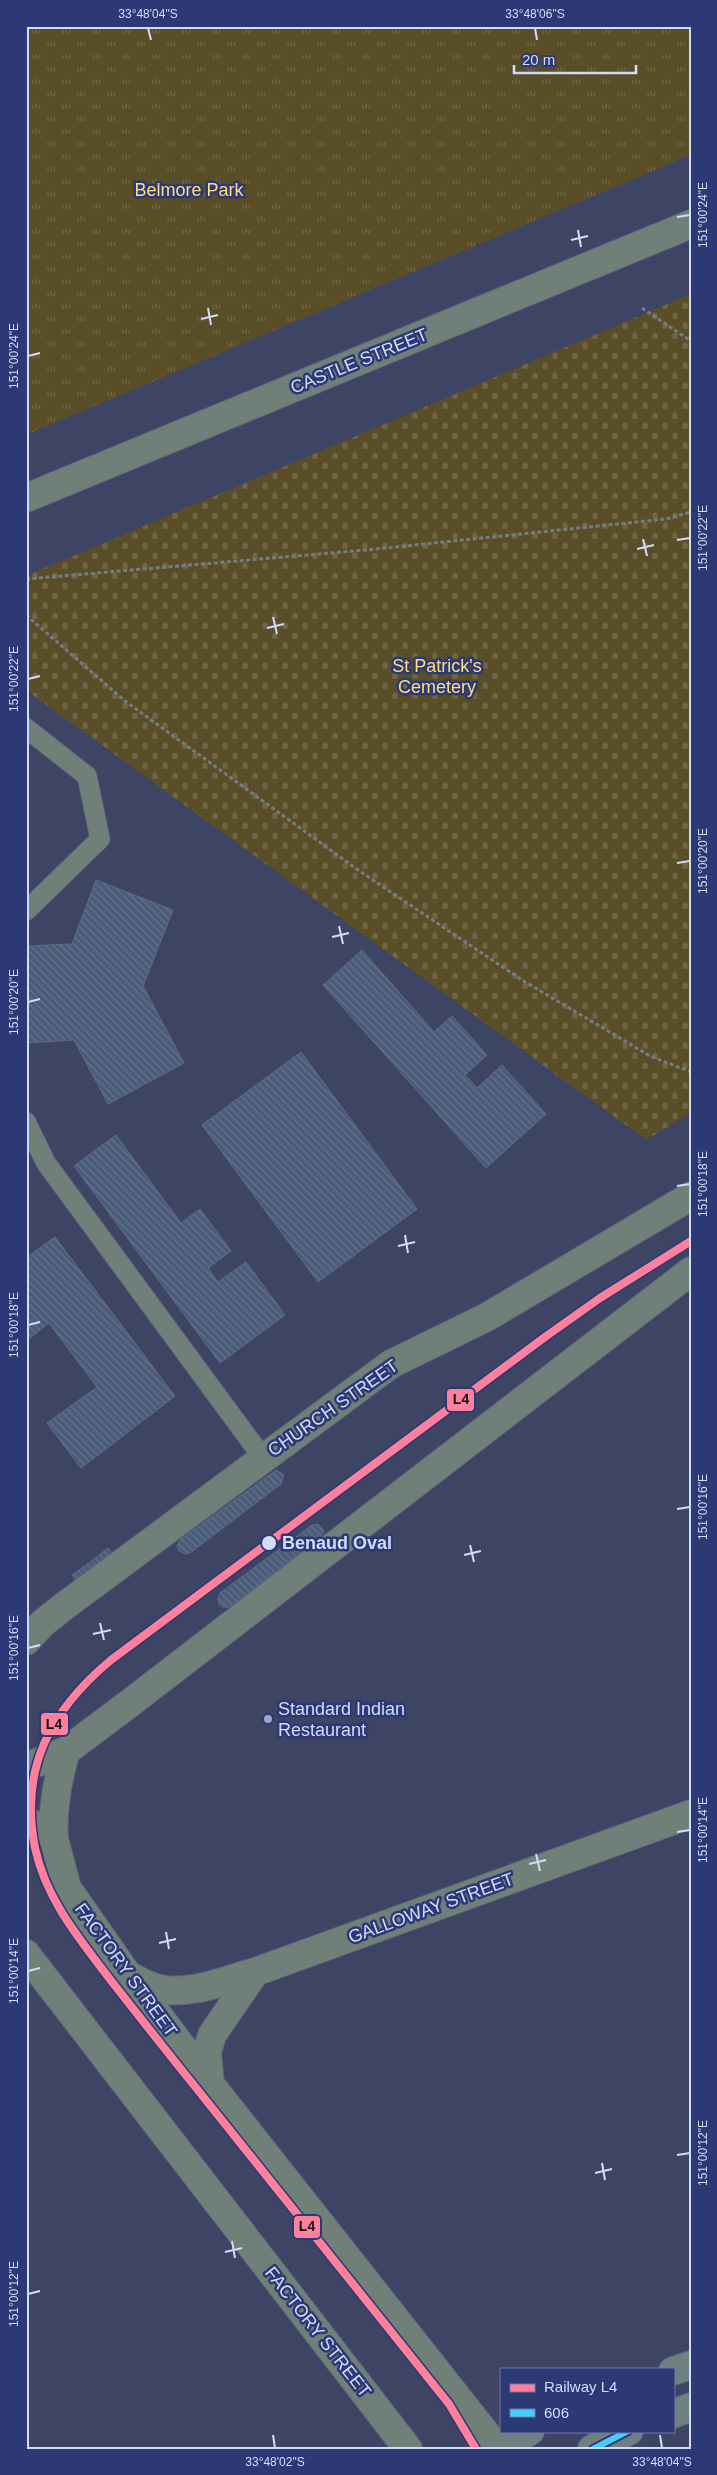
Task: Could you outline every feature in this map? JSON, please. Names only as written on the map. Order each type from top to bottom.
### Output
[{"type":"main road","points":[[674,2371],[691,2365]]},
{"type":"main road","points":[[674,2414],[691,2407]]},
{"type":"main road","points":[[502,2449],[528,2432]]},
{"type":"main road","points":[[592,2449],[627,2432]]},
{"type":"street","name":"CASTLE STREET","points":[[26,498],[691,224]]},
{"type":"street","name":"CHURCH STREET","points":[[26,1641],[63,1607],[391,1364],[488,1318],[691,1196]]},
{"type":"street","points":[[26,1767],[66,1751],[691,1271]]},
{"type":"street","points":[[54,1839],[53,1815],[57,1781],[66,1751]]},
{"type":"street","name":"GALLOWAY STREET","points":[[127,1974],[158,1989],[171,1990],[203,1986],[255,1972],[691,1814]]},
{"type":"street","points":[[26,1821],[43,1827],[54,1839]]},
{"type":"street","name":"FACTORY STREET","points":[[54,1839],[67,1888],[127,1974],[210,2084],[498,2449]]},
{"type":"street","name":"FACTORY STREET","points":[[26,1954],[408,2449]]},
{"type":"street","points":[[210,2084],[207,2052],[212,2035],[255,1972]]},
{"type":"lane","points":[[26,728],[88,776],[100,839],[26,911]]},
{"type":"lane","points":[[26,1122],[46,1162],[262,1458]]},
{"type":"path","points":[[642,308],[691,341]]},
{"type":"path","points":[[26,579],[366,550],[666,519],[691,512]]},
{"type":"path","points":[[26,615],[125,701],[358,870],[522,980],[650,1056],[691,1072]]},
{"type":"green space","name":"Belmore Park","points":[[26,26],[691,26],[691,155],[26,435]]},
{"type":"green space","name":"St Patrick's Cemetery","points":[[691,294],[691,1113],[646,1140],[26,690],[26,576]]},
{"type":"building","points":[[96,880],[173,910],[143,986],[184,1063],[108,1104],[74,1040],[26,1043],[26,946],[72,944]]},
{"type":"building","points":[[362,950],[434,1032],[452,1016],[487,1055],[465,1075],[477,1088],[502,1065],[546,1114],[486,1168],[323,985]]},
{"type":"building","points":[[301,1052],[417,1209],[318,1282],[202,1125]]},
{"type":"building","points":[[116,1135],[181,1223],[200,1209],[231,1251],[208,1268],[218,1282],[246,1262],[285,1315],[220,1363],[74,1166]]},
{"type":"building","points":[[55,1237],[175,1396],[81,1468],[47,1423],[97,1387],[49,1323],[26,1341],[26,1258]]},
{"type":"building","points":[[276,1470],[284,1475],[281,1484],[190,1553],[185,1554],[179,1551],[177,1546],[180,1540]]},
{"type":"building","points":[[318,1524],[324,1531],[321,1537],[230,1607],[223,1607],[219,1604],[218,1598],[220,1593],[312,1525]]},
{"type":"building","points":[[108,1548],[114,1556],[97,1569],[91,1561]]},
{"type":"building","points":[[90,1562],[95,1570],[78,1584],[72,1575]]},
{"type":"rail line","name":"L4","points":[[476,2449],[449,2404],[153,2034],[64,1917],[47,1884],[35,1848],[31,1819],[32,1792],[36,1767],[44,1743],[56,1720],[90,1679],[111,1660],[545,1337],[600,1298],[691,1241]]},
{"type":"transit line","name":"606","points":[[593,2449],[626,2432]]},
{"type":"place","name":"Benaud Oval","points":[[269,1543]]},
{"type":"place","name":"Standard Indian Restaurant","points":[[268,1719]]}]
